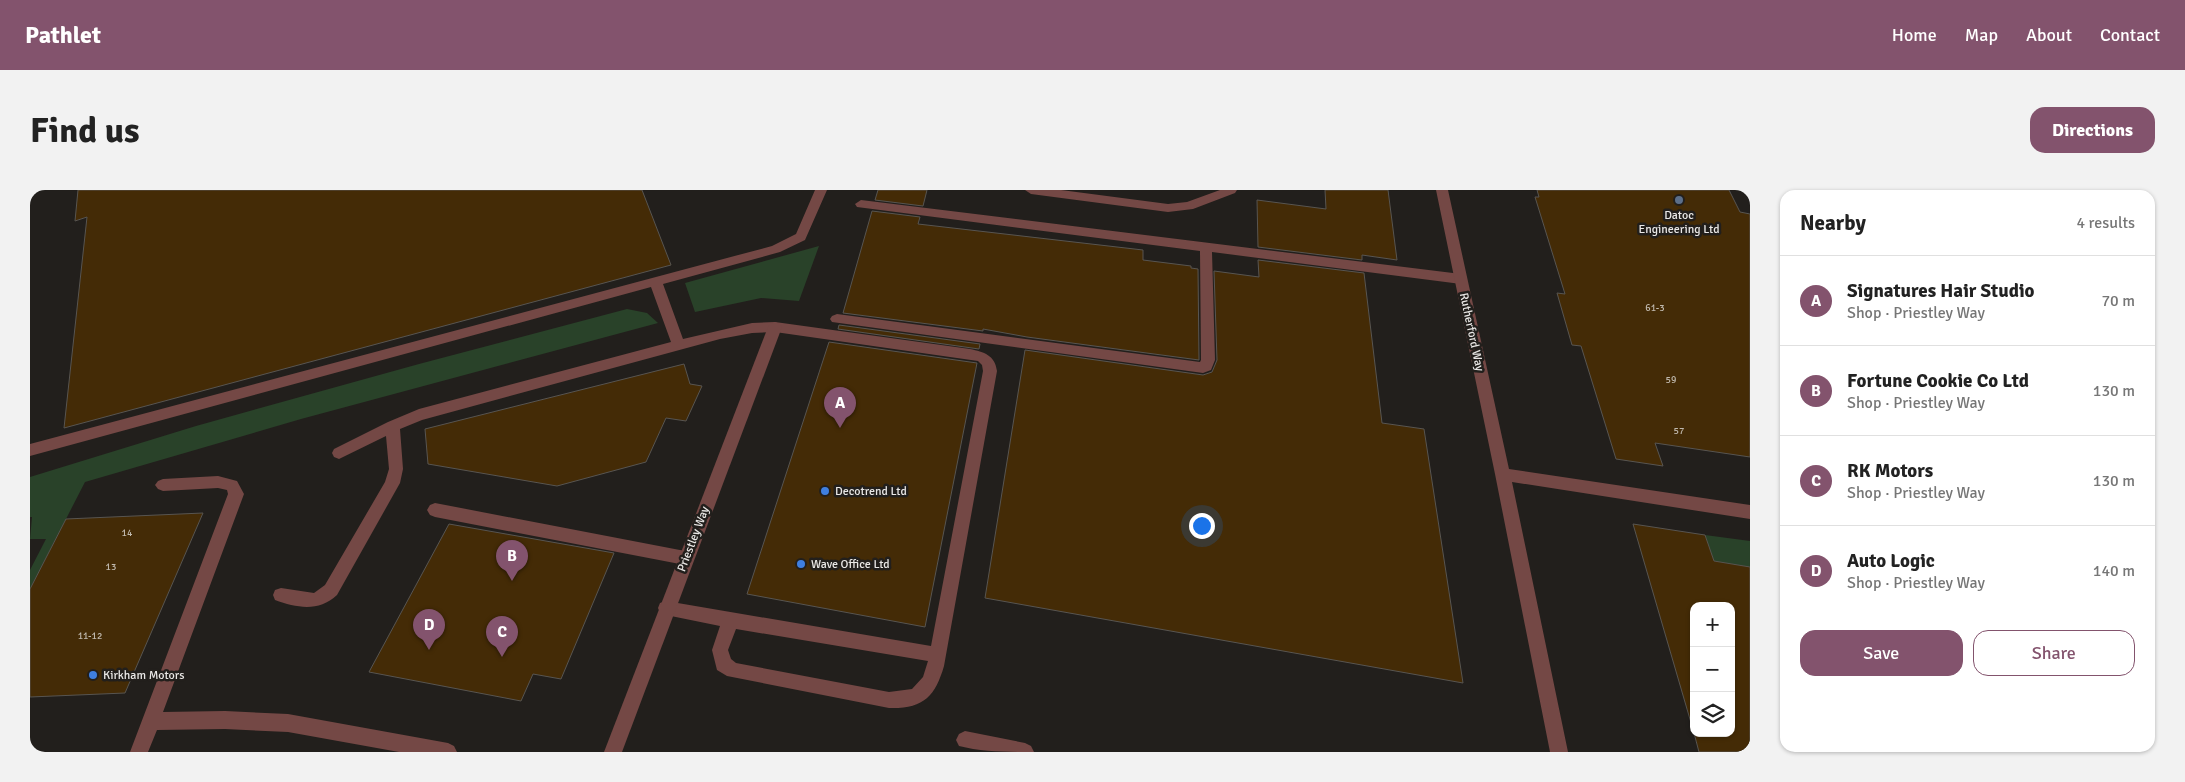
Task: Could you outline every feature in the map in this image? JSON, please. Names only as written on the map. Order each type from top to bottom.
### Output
[{"type":"street","points":[[30,450],[655,280],[776,249],[798,240],[807,226],[821,190]]},
{"type":"street","points":[[1031,190],[1093,194],[1176,208],[1195,204],[1231,190]]},
{"type":"street","name":"Rutherford Way","points":[[1442,190],[1503,474],[1559,752]]},
{"type":"street","points":[[861,204],[1461,279]]},
{"type":"street","points":[[837,319],[1203,368],[1208,360],[1206,247]]},
{"type":"street","points":[[655,280],[679,345]]},
{"type":"street","points":[[339,453],[393,426],[430,412],[743,329],[775,327],[977,355],[989,363],[990,370],[938,656],[932,681],[924,691],[910,699],[889,700],[733,670],[723,664],[720,654],[730,620]]},
{"type":"street","name":"Priestley Way","points":[[613,752],[685,558],[775,327]]},
{"type":"street","points":[[281,595],[315,601],[324,597],[331,590],[392,483],[396,469],[393,426]]},
{"type":"street","points":[[1503,474],[1750,512]]},
{"type":"street","points":[[139,752],[236,494],[232,485],[223,482],[163,485]]},
{"type":"street","points":[[435,510],[685,558]]},
{"type":"street","points":[[666,608],[938,656]]},
{"type":"street","points":[[151,721],[225,720],[288,723],[448,752]]},
{"type":"street","points":[[965,740],[1025,752]]},
{"type":"green space","points":[[819,246],[799,301],[761,298],[695,312],[685,283]]},
{"type":"green space","points":[[627,309],[647,313],[658,323],[301,419],[85,482],[30,589],[30,570],[46,539],[30,539],[32,517],[30,517],[30,477],[196,426]]},
{"type":"green space","points":[[1705,535],[1750,541],[1750,567],[1714,561]]},
{"type":"building","points":[[78,190],[642,190],[671,265],[64,428],[87,217],[75,221]]},
{"type":"building","points":[[878,190],[927,190],[923,206],[875,200]]},
{"type":"building","points":[[1325,190],[1388,190],[1397,260],[1362,255],[1362,260],[1258,247],[1257,200],[1326,209]]},
{"type":"building","points":[[1537,190],[1729,190],[1740,212],[1750,214],[1750,457],[1655,443],[1663,466],[1616,459],[1581,346],[1572,345],[1557,293],[1565,294],[1535,197],[1539,197]]},
{"type":"building","points":[[872,211],[920,217],[918,224],[1143,250],[1143,260],[1191,266],[1191,268],[1198,269],[1199,360],[1027,337],[983,329],[983,331],[843,313]]},
{"type":"building","points":[[1258,260],[1364,273],[1382,423],[1424,429],[1463,683],[985,598],[1025,350],[1203,375],[1212,372],[1217,360],[1214,271],[1259,277]]},
{"type":"building","points":[[839,325],[980,344],[979,349],[838,329]]},
{"type":"building","points":[[829,342],[977,363],[925,627],[747,594]]},
{"type":"building","points":[[684,364],[690,384],[702,386],[686,421],[666,418],[646,462],[557,486],[428,464],[425,429]]},
{"type":"building","points":[[203,513],[125,693],[30,697],[30,589],[66,519]]},
{"type":"building","points":[[449,524],[614,553],[561,679],[533,674],[521,701],[369,672]]},
{"type":"building","points":[[1633,524],[1705,535],[1714,561],[1750,567],[1750,752],[1699,752],[1695,737],[1735,737],[1735,602],[1690,602],[1690,719]]},
{"type":"place","name":"Datoc Engineering Ltd","points":[[1679,200]]},
{"type":"place","name":"Signatures Hair Studio","points":[[840,428]]},
{"type":"place","name":"Decotrend Ltd","points":[[825,491]]},
{"type":"place","name":"Wave Office Ltd","points":[[801,564]]},
{"type":"place","name":"Fortune Cookie Co Ltd","points":[[512,581]]},
{"type":"place","name":"Auto Logic","points":[[429,650]]},
{"type":"place","name":"RK Motors","points":[[502,657]]},
{"type":"place","name":"Kirkham Motors","points":[[93,675]]}]
